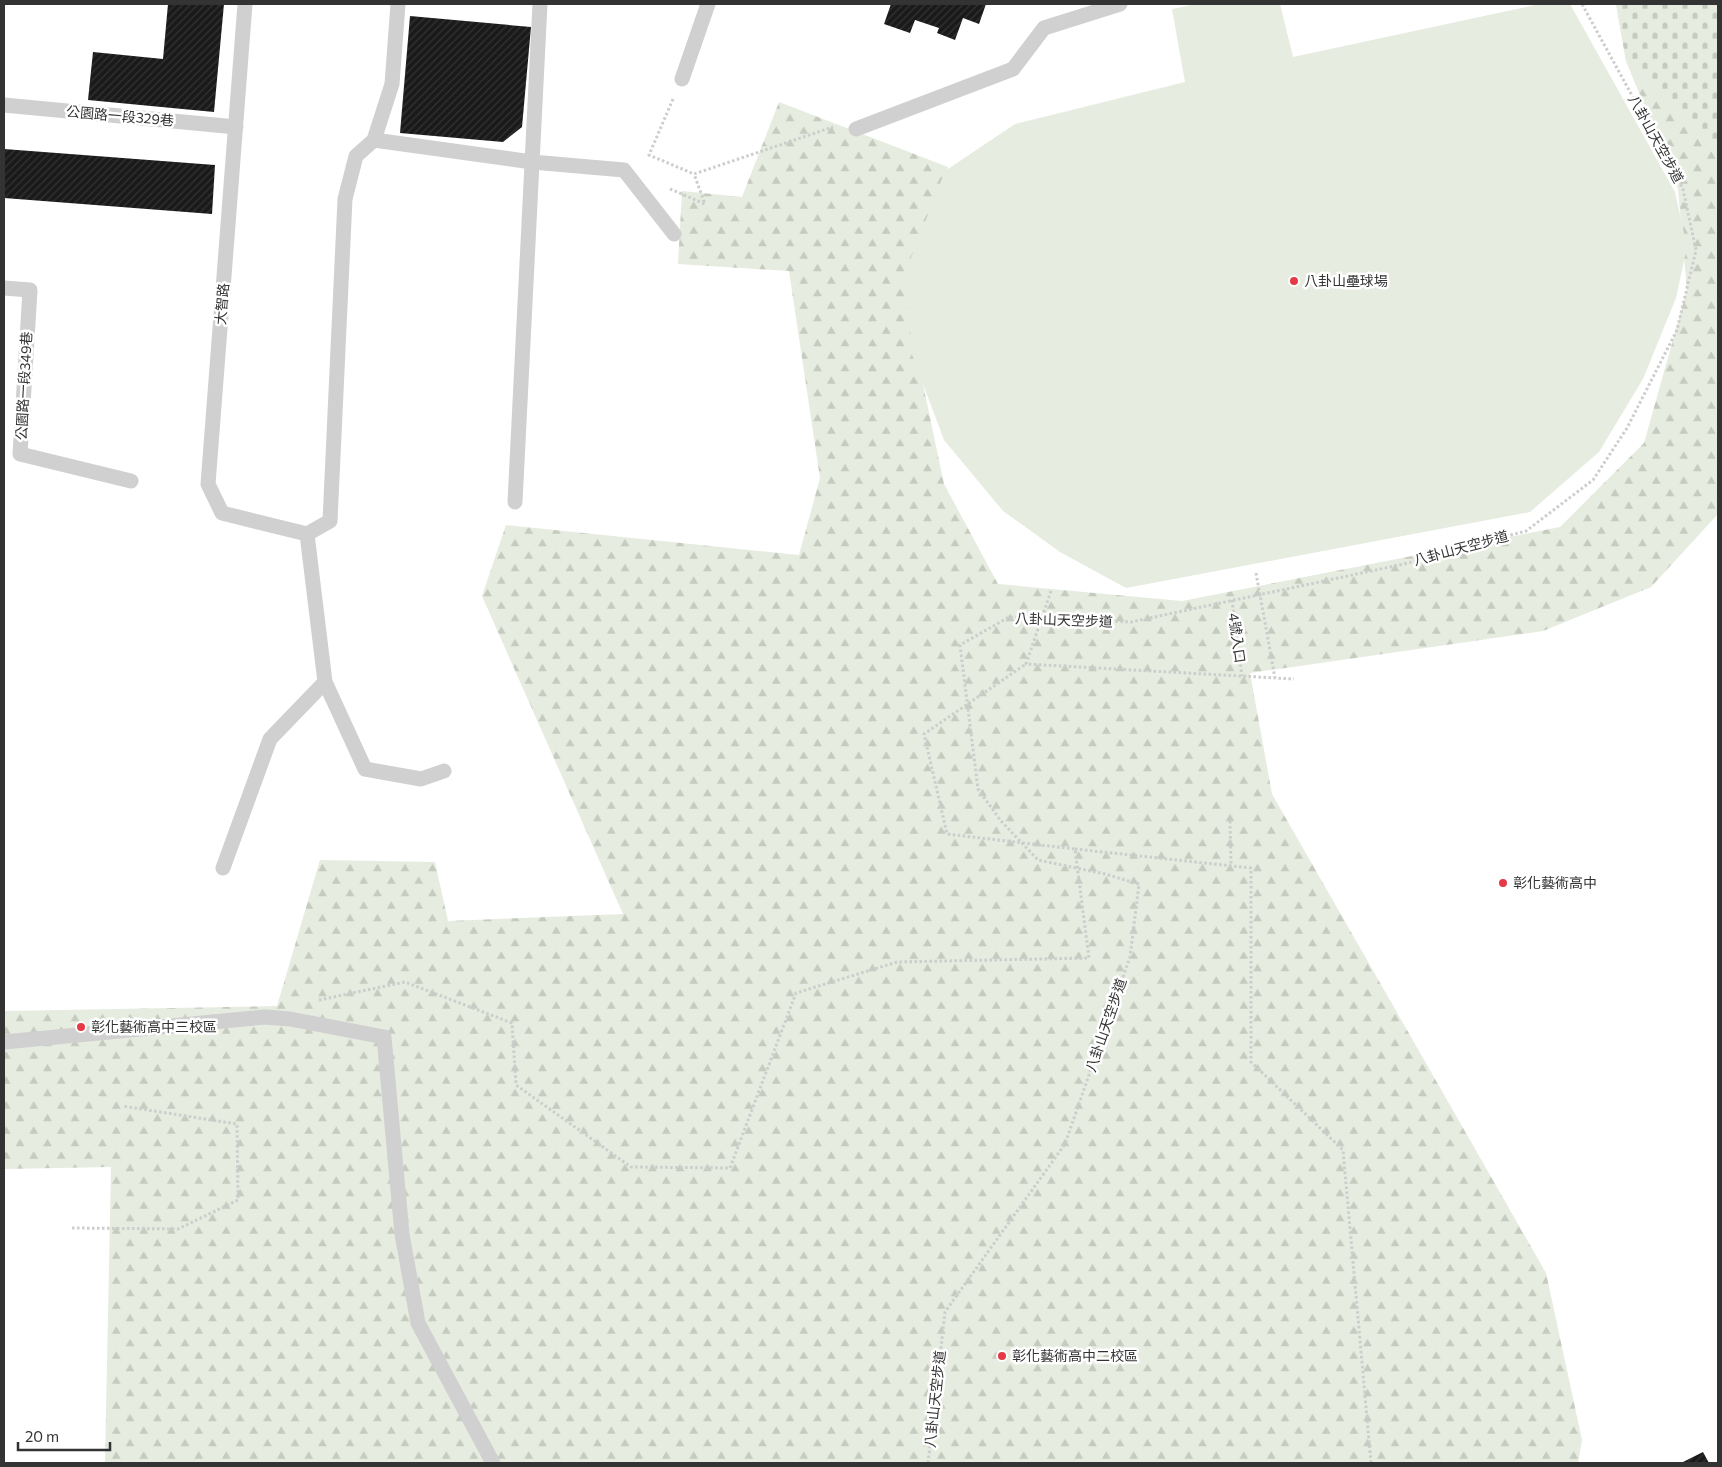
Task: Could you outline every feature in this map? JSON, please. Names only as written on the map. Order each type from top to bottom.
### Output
[{"type":"lane","name":"大智路","points":[[246,4],[208,484],[222,513],[307,534]]},
{"type":"lane","points":[[398,4],[392,84],[374,140],[356,156],[345,200],[330,521],[307,534],[325,682],[365,769],[421,779],[444,771]]},
{"type":"lane","points":[[515,502],[540,4]]},
{"type":"lane","points":[[682,79],[708,4]]},
{"type":"lane","points":[[856,129],[1013,69],[1044,28],[1120,4]]},
{"type":"lane","name":"公園路一段329巷","points":[[4,106],[236,127]]},
{"type":"lane","points":[[374,140],[532,162],[624,170],[674,234]]},
{"type":"lane","name":"公園路一段349巷","points":[[4,288],[30,290],[20,454],[131,481]]},
{"type":"lane","points":[[223,868],[270,739],[325,682]]},
{"type":"lane","points":[[4,1042],[265,1016],[384,1037],[402,1234],[418,1323],[493,1463]]},
{"type":"path","name":"八卦山天空步道","points":[[928,1463],[945,1312],[1065,1144],[1130,957],[1140,884],[1106,874],[1038,860],[1001,821],[978,789],[960,645],[1009,617],[1131,622],[1404,564],[1526,531],[1593,480],[1627,428],[1676,330],[1696,250],[1683,189],[1582,4]]},
{"type":"path","points":[[682,79],[649,155],[694,174],[841,125]]},
{"type":"path","points":[[669,189],[705,204],[694,174]]},
{"type":"path","points":[[1256,573],[1275,678]]},
{"type":"path","points":[[1050,591],[1026,664],[924,734],[946,834],[1251,868],[1251,1062],[1343,1150],[1371,1463]]},
{"type":"path","name":"4號入口","points":[[1232,600],[1242,676]]},
{"type":"path","points":[[1026,664],[1294,679]]},
{"type":"path","points":[[1230,821],[1231,866]]},
{"type":"path","points":[[310,1023],[307,1002],[405,982],[512,1023],[516,1086],[631,1167],[730,1168],[796,993],[897,962],[1089,958],[1075,849]]},
{"type":"path","points":[[72,1228],[178,1229],[238,1200],[237,1124],[122,1106]]},
{"type":"green space","name":"八卦山壘球場","points":[[1197,4],[1280,4],[1293,57],[1540,4],[1570,4],[1675,192],[1687,247],[1676,298],[1643,379],[1599,452],[1530,512],[1126,588],[1060,552],[1003,511],[944,440],[911,352],[909,263],[945,171],[1015,124],[1185,82],[1172,9]]},
{"type":"green space","points":[[1616,4],[1718,4],[1718,514],[1651,587],[1543,631],[1250,673],[1272,794],[1546,1273],[1582,1440],[1578,1463],[105,1463],[111,1167],[4,1169],[4,1011],[277,1006],[320,860],[435,862],[448,921],[623,914],[482,596],[506,525],[799,555],[820,478],[789,271],[678,264],[682,191],[742,197],[779,102],[948,167],[912,332],[944,484],[998,584],[1182,601],[1560,527],[1644,443],[1687,290],[1678,189],[1626,61]]},
{"type":"green space","points":[[1616,4],[1718,4],[1718,151],[1626,61]]},
{"type":"building","points":[[168,4],[224,4],[214,112],[88,100],[93,52],[163,59]]},
{"type":"building","points":[[891,4],[986,4],[979,24],[963,18],[955,40],[937,33],[939,28],[915,20],[910,33],[884,24]]},
{"type":"building","points":[[410,16],[531,27],[522,127],[503,142],[400,133]]},
{"type":"building","points":[[4,149],[215,165],[212,214],[4,198]]},
{"type":"building","points":[[1703,1452],[1709,1463],[1681,1463]]},
{"type":"place","name":"八卦山壘球場","points":[[1294,281]]},
{"type":"place","name":"彰化藝術高中","points":[[1503,883]]},
{"type":"place","name":"彰化藝術高中三校區","points":[[81,1027]]},
{"type":"place","name":"彰化藝術高中二校區","points":[[1002,1356]]}]
